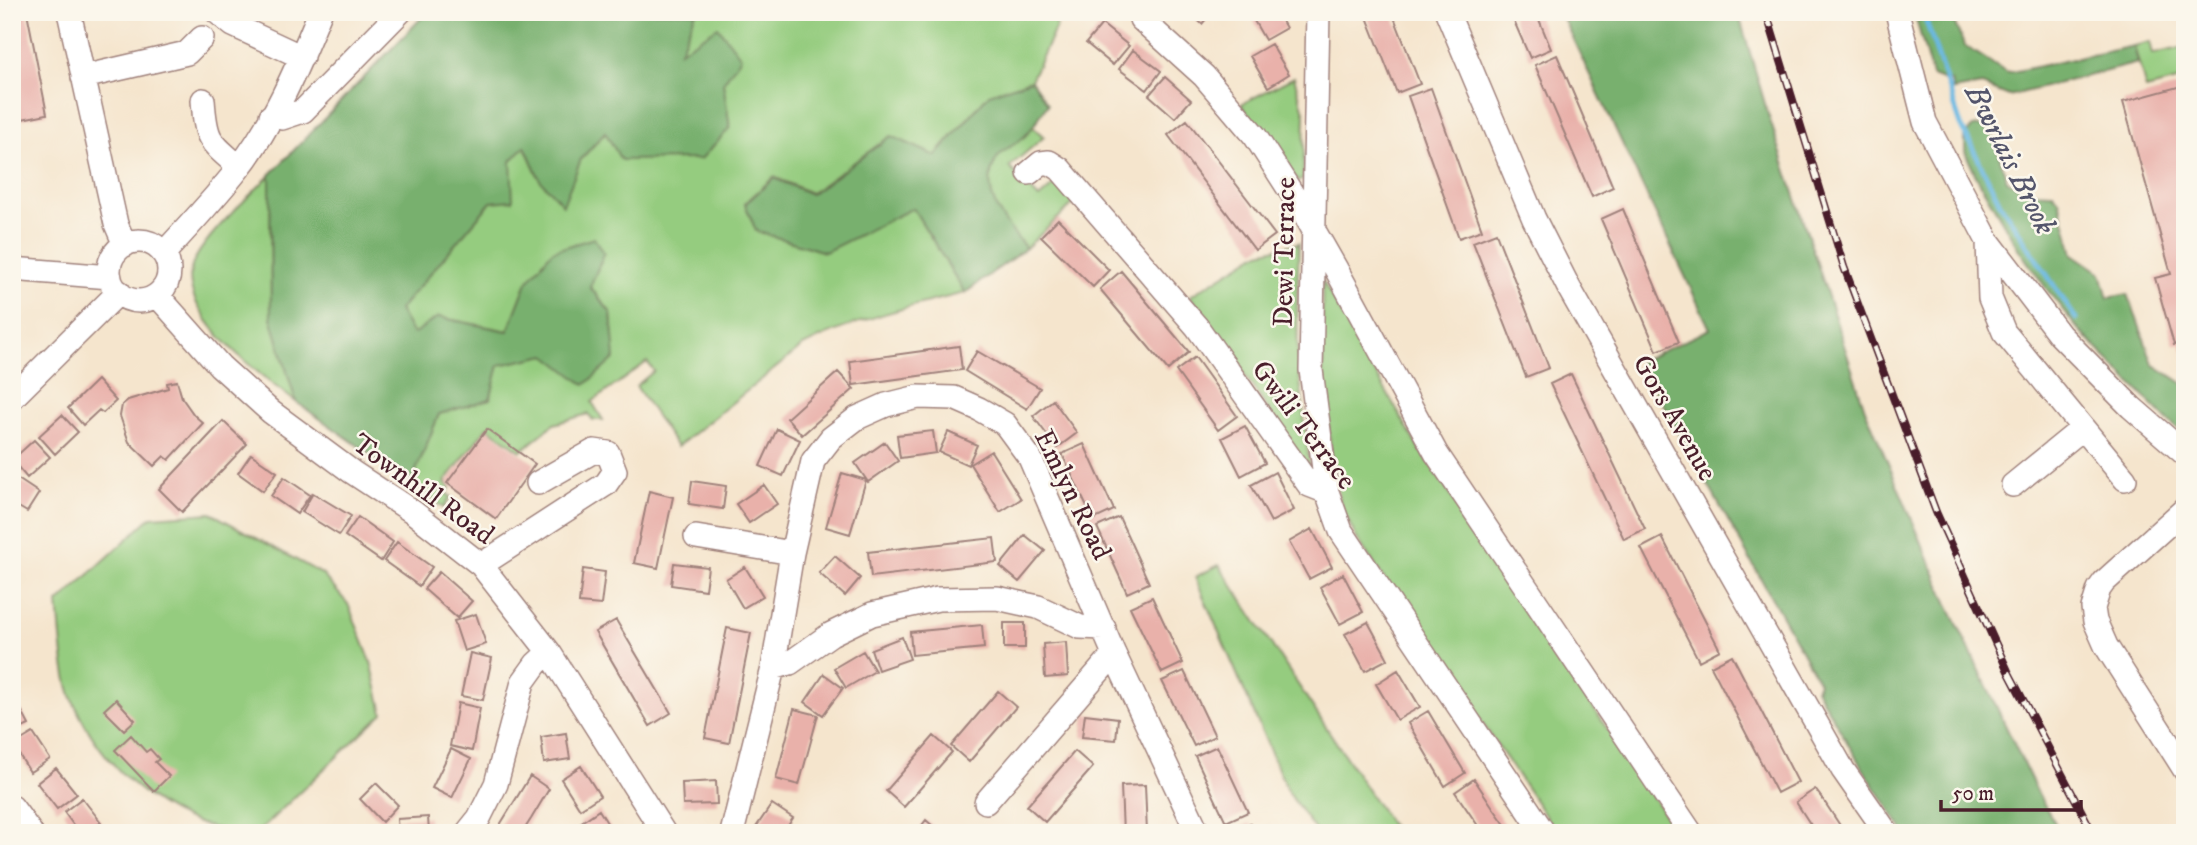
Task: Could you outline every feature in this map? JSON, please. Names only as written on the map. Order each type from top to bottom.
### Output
[{"type":"street","points":[[69,12],[116,224],[125,245]]},
{"type":"street","points":[[217,12],[233,25],[302,57]]},
{"type":"street","points":[[164,253],[239,167],[271,116],[302,57],[320,12]]},
{"type":"street","points":[[271,116],[282,118],[303,111],[400,12]]},
{"type":"street","name":"Dewi Terrace","points":[[1318,12],[1311,370],[1327,492]]},
{"type":"street","name":"Gors Avenue","points":[[1447,12],[1534,219],[1569,288],[1843,770],[1887,833]]},
{"type":"street","points":[[1897,12],[1925,122],[1988,241],[2060,335],[2131,407],[2185,454]]},
{"type":"street","points":[[1141,19],[1204,76],[1255,136],[1312,228],[1436,453],[1691,833]]},
{"type":"street","points":[[83,77],[187,53],[202,38]]},
{"type":"street","points":[[203,100],[205,126],[211,142],[239,167]]},
{"type":"street","name":"Gwili Terrace","points":[[1029,173],[1041,163],[1049,162],[1060,169],[1197,327],[1309,485],[1327,492],[1341,531],[1544,833]]},
{"type":"street","points":[[12,269],[115,284],[136,300],[157,295],[165,286],[169,275],[164,253],[156,246],[135,241],[125,245],[113,258],[115,284],[12,398]]},
{"type":"street","points":[[1988,241],[1990,298],[2004,332],[2125,479]]},
{"type":"street","name":"Townhill Road","points":[[157,295],[220,366],[271,412],[352,472],[413,512],[481,565],[549,652],[664,833]]},
{"type":"street","name":"Emlyn Road","points":[[732,833],[773,668],[792,553],[813,461],[831,438],[857,418],[886,405],[918,397],[954,398],[979,409],[1005,424],[1030,458],[1114,654],[1198,833]]},
{"type":"street","points":[[2013,485],[2083,428]]},
{"type":"street","points":[[481,565],[606,484],[615,471],[608,453],[594,451],[538,483]]},
{"type":"street","points":[[2185,509],[2104,582],[2093,608],[2095,621],[2106,646],[2185,770]]},
{"type":"street","points":[[696,537],[792,553]]},
{"type":"street","points":[[773,668],[790,663],[831,634],[872,614],[939,600],[997,598],[1038,607],[1080,627],[1104,628]]},
{"type":"street","points":[[467,833],[479,818],[496,784],[523,682],[549,652]]},
{"type":"street","points":[[986,802],[1114,654]]},
{"type":"street","points":[[12,807],[31,833]]},
{"type":"green space","points":[[427,12],[696,12],[680,51],[718,27],[741,57],[723,83],[730,128],[701,159],[621,160],[605,132],[581,159],[563,205],[540,180],[525,146],[511,161],[513,200],[491,202],[399,310],[413,334],[438,317],[508,331],[527,282],[552,251],[594,238],[604,254],[590,287],[611,313],[615,358],[585,385],[546,355],[499,365],[490,399],[439,414],[411,483],[296,402],[271,317],[270,175]]},
{"type":"green space","points":[[696,12],[1048,12],[1057,25],[1031,80],[989,94],[935,156],[891,136],[811,193],[774,177],[745,203],[756,231],[824,252],[913,208],[965,293],[862,321],[803,346],[677,447],[636,386],[654,371],[647,362],[592,402],[603,420],[593,420],[588,414],[554,424],[521,451],[487,427],[445,482],[450,488],[446,493],[451,497],[444,508],[411,483],[439,414],[490,399],[499,365],[546,355],[614,358],[611,313],[590,287],[527,282],[508,331],[438,317],[413,335],[399,310],[491,202],[511,161],[524,145],[540,180],[563,204],[581,159],[606,132],[730,128],[723,83],[679,52]]},
{"type":"green space","points":[[1560,12],[1738,12],[1768,114],[1865,409],[1950,609],[2039,796],[2061,833],[1905,833],[1860,764],[1816,689],[1819,682],[1639,362],[1710,329]]},
{"type":"green space","points":[[1914,12],[1950,12],[1964,45],[2007,73],[2134,46],[2138,63],[2009,96],[1982,85],[1953,90],[1951,81],[1932,76]]},
{"type":"green space","points":[[2150,42],[2153,54],[2185,47],[2185,79],[2146,89],[2134,46]]},
{"type":"green space","points":[[1294,77],[1305,115],[1303,180],[1298,181],[1241,104]]},
{"type":"green space","points":[[1031,80],[1048,104],[1025,136],[998,156],[991,172],[990,184],[992,196],[1003,219],[1026,248],[965,293],[913,208],[825,252],[756,231],[745,204],[774,178],[811,194],[891,136],[936,156],[989,94]]},
{"type":"green space","points":[[1032,126],[1044,137],[1009,167],[1039,198],[1056,183],[1076,201],[1026,248],[996,208],[990,184],[991,172],[999,155]]},
{"type":"green space","points":[[1980,126],[1992,134],[2007,180],[2027,192],[2053,193],[2059,200],[2073,254],[2101,273],[2108,298],[2128,294],[2153,364],[2185,385],[2185,434],[2167,420],[2077,328],[2019,250],[1965,152],[1965,134],[1973,127]]},
{"type":"green space","points":[[270,175],[271,317],[296,402],[262,376],[223,340],[206,320],[195,299],[190,278],[195,259],[210,237]]},
{"type":"green space","points":[[1299,243],[1298,362],[1310,470],[1190,296],[1260,252]]},
{"type":"green space","points":[[1322,280],[1417,445],[1677,833],[1557,833],[1356,537],[1341,506],[1332,459],[1323,374]]},
{"type":"green space","points":[[211,513],[322,574],[348,604],[371,662],[383,713],[257,833],[198,823],[147,795],[105,754],[88,730],[74,703],[64,667],[58,603],[151,517]]},
{"type":"green space","points":[[1219,565],[1396,833],[1317,833],[1288,792],[1195,577]]},
{"type":"building","points":[[12,12],[27,12],[47,114],[12,121]]},
{"type":"building","points":[[1189,12],[1212,12],[1202,24]]},
{"type":"building","points":[[1249,12],[1277,12],[1286,28],[1265,40]]},
{"type":"building","points":[[1365,12],[1392,12],[1420,84],[1397,93]]},
{"type":"building","points":[[1510,12],[1536,12],[1551,49],[1530,58]]},
{"type":"building","points":[[1102,24],[1129,46],[1113,65],[1086,43]]},
{"type":"building","points":[[1271,44],[1289,74],[1268,87],[1250,56]]},
{"type":"building","points":[[1133,50],[1161,71],[1147,90],[1119,69]]},
{"type":"building","points":[[1557,55],[1613,187],[1592,197],[1535,65]]},
{"type":"building","points":[[1165,77],[1191,100],[1175,118],[1149,95]]},
{"type":"building","points":[[2185,85],[2184,353],[2181,343],[2174,345],[2155,278],[2171,274],[2123,102]]},
{"type":"building","points":[[1431,88],[1482,230],[1459,238],[1408,96]]},
{"type":"building","points":[[1187,120],[1275,235],[1255,250],[1168,135]]},
{"type":"building","points":[[1623,209],[1679,342],[1657,351],[1601,219]]},
{"type":"building","points":[[1058,219],[1109,270],[1093,287],[1041,236]]},
{"type":"building","points":[[1496,233],[1549,368],[1526,377],[1473,242]]},
{"type":"building","points":[[1121,271],[1189,352],[1168,370],[1100,289]]},
{"type":"building","points":[[959,346],[962,370],[853,385],[850,361]]},
{"type":"building","points":[[977,351],[1040,388],[1027,409],[965,371]]},
{"type":"building","points":[[1195,357],[1237,416],[1218,430],[1176,371]]},
{"type":"building","points":[[838,372],[854,389],[802,435],[787,418]]},
{"type":"building","points":[[1571,374],[1645,529],[1624,539],[1550,384]]},
{"type":"building","points":[[97,380],[116,401],[103,413],[99,410],[83,425],[68,408]]},
{"type":"building","points":[[177,381],[182,398],[203,423],[169,460],[164,456],[154,466],[129,442],[120,416],[122,405],[128,400],[168,388],[167,383]]},
{"type":"building","points":[[1053,400],[1077,433],[1057,448],[1033,416]]},
{"type":"building","points":[[62,415],[78,432],[55,454],[39,436]]},
{"type":"building","points":[[223,421],[247,444],[182,512],[159,489]]},
{"type":"building","points":[[1245,426],[1265,463],[1241,476],[1222,438]]},
{"type":"building","points":[[487,429],[535,464],[496,519],[447,483]]},
{"type":"building","points":[[777,429],[800,440],[783,476],[760,466]]},
{"type":"building","points":[[933,431],[936,453],[900,458],[897,435]]},
{"type":"building","points":[[948,432],[977,445],[968,465],[939,452]]},
{"type":"building","points":[[34,440],[50,457],[27,478],[12,460]]},
{"type":"building","points":[[885,442],[898,461],[868,482],[855,463]]},
{"type":"building","points":[[1084,444],[1114,510],[1093,520],[1062,454]]},
{"type":"building","points":[[991,451],[1021,499],[1000,512],[970,464]]},
{"type":"building","points":[[251,454],[277,472],[263,491],[238,473]]},
{"type":"building","points":[[1275,472],[1294,510],[1271,522],[1251,485]]},
{"type":"building","points":[[842,473],[866,480],[850,534],[826,527]]},
{"type":"building","points":[[12,475],[39,493],[27,512],[12,503]]},
{"type":"building","points":[[284,477],[310,495],[297,514],[271,496]]},
{"type":"building","points":[[692,481],[726,486],[723,509],[689,504]]},
{"type":"building","points":[[764,485],[777,504],[749,523],[736,504]]},
{"type":"building","points":[[649,491],[673,497],[658,568],[634,563]]},
{"type":"building","points":[[313,493],[351,516],[339,535],[302,512]]},
{"type":"building","points":[[358,517],[393,542],[381,561],[345,536]]},
{"type":"building","points":[[1119,517],[1149,583],[1127,593],[1097,527]]},
{"type":"building","points":[[1312,529],[1332,567],[1309,579],[1289,542]]},
{"type":"building","points":[[1025,535],[1045,551],[1019,582],[1000,566]]},
{"type":"building","points":[[1662,537],[1720,650],[1699,661],[1641,548]]},
{"type":"building","points":[[994,538],[997,562],[871,577],[868,552]]},
{"type":"building","points":[[397,542],[432,567],[419,586],[384,561]]},
{"type":"building","points":[[835,556],[860,578],[845,596],[819,573]]},
{"type":"building","points":[[674,563],[708,567],[705,590],[671,585]]},
{"type":"building","points":[[745,567],[763,596],[743,608],[726,579]]},
{"type":"building","points":[[583,569],[605,572],[601,605],[579,603]]},
{"type":"building","points":[[439,572],[472,601],[457,618],[424,589]]},
{"type":"building","points":[[1343,574],[1363,612],[1340,624],[1320,587]]},
{"type":"building","points":[[1152,597],[1183,663],[1162,673],[1130,607]]},
{"type":"building","points":[[476,614],[486,644],[464,651],[454,621]]},
{"type":"building","points":[[616,620],[671,713],[650,726],[595,632]]},
{"type":"building","points":[[1368,622],[1388,659],[1365,671],[1345,634]]},
{"type":"building","points":[[1004,623],[1025,623],[1025,648],[1004,648]]},
{"type":"building","points":[[982,625],[984,648],[912,655],[910,632]]},
{"type":"building","points":[[727,628],[751,633],[729,743],[705,738]]},
{"type":"building","points":[[902,637],[910,659],[878,670],[871,649]]},
{"type":"building","points":[[1066,642],[1068,676],[1045,678],[1043,644]]},
{"type":"building","points":[[863,651],[875,671],[846,688],[834,668]]},
{"type":"building","points":[[470,653],[492,658],[483,700],[461,696]]},
{"type":"building","points":[[1732,655],[1798,782],[1777,793],[1711,666]]},
{"type":"building","points":[[1398,670],[1420,707],[1397,720],[1376,684]]},
{"type":"building","points":[[1184,671],[1215,736],[1194,746],[1162,681]]},
{"type":"building","points":[[824,674],[843,688],[823,715],[805,702]]},
{"type":"building","points":[[998,691],[1016,707],[969,762],[951,746]]},
{"type":"building","points":[[15,698],[29,725],[12,733],[12,699]]},
{"type":"building","points":[[116,699],[135,720],[124,730],[104,710]]},
{"type":"building","points":[[458,703],[480,708],[472,751],[450,746]]},
{"type":"building","points":[[794,709],[818,715],[799,785],[776,779]]},
{"type":"building","points":[[1428,711],[1465,773],[1445,786],[1408,723]]},
{"type":"building","points":[[1085,714],[1118,718],[1116,740],[1082,737]]},
{"type":"building","points":[[33,733],[50,759],[30,772],[13,745]]},
{"type":"building","points":[[566,733],[570,759],[544,763],[541,737]]},
{"type":"building","points":[[131,735],[146,752],[150,749],[159,759],[155,762],[169,776],[154,791],[115,750]]},
{"type":"building","points":[[934,736],[952,752],[904,807],[886,791]]},
{"type":"building","points":[[1217,746],[1248,812],[1226,822],[1195,756]]},
{"type":"building","points":[[451,749],[471,759],[452,798],[432,788]]},
{"type":"building","points":[[1075,751],[1093,767],[1045,822],[1027,806]]},
{"type":"building","points":[[581,766],[600,796],[580,809],[561,779]]},
{"type":"building","points":[[56,768],[77,794],[57,809],[37,783]]},
{"type":"building","points":[[530,776],[549,789],[531,819],[522,833],[495,833]]},
{"type":"building","points":[[1474,779],[1511,833],[1483,833],[1455,792]]},
{"type":"building","points":[[716,781],[717,804],[683,805],[682,783]]},
{"type":"building","points":[[376,783],[398,805],[382,822],[360,799]]},
{"type":"building","points":[[1145,785],[1147,833],[1123,833],[1121,786]]},
{"type":"building","points":[[1815,789],[1845,833],[1816,833],[1796,802]]},
{"type":"building","points":[[82,798],[101,822],[88,833],[79,833],[64,812]]},
{"type":"building","points":[[772,804],[793,818],[783,833],[752,833]]},
{"type":"building","points":[[599,810],[614,833],[586,833],[580,823]]},
{"type":"building","points":[[428,817],[429,833],[398,833],[397,819]]},
{"type":"building","points":[[926,820],[941,833],[916,833]]},
{"type":"building","points":[[1250,823],[1255,833],[1230,833]]},
{"type":"waterway","name":"Bwrlais Brook","points":[[1923,12],[1961,125],[2001,205],[2076,319]]},
{"type":"railway","points":[[1766,12],[1844,267],[1936,512],[2008,671],[2093,833]]}]
